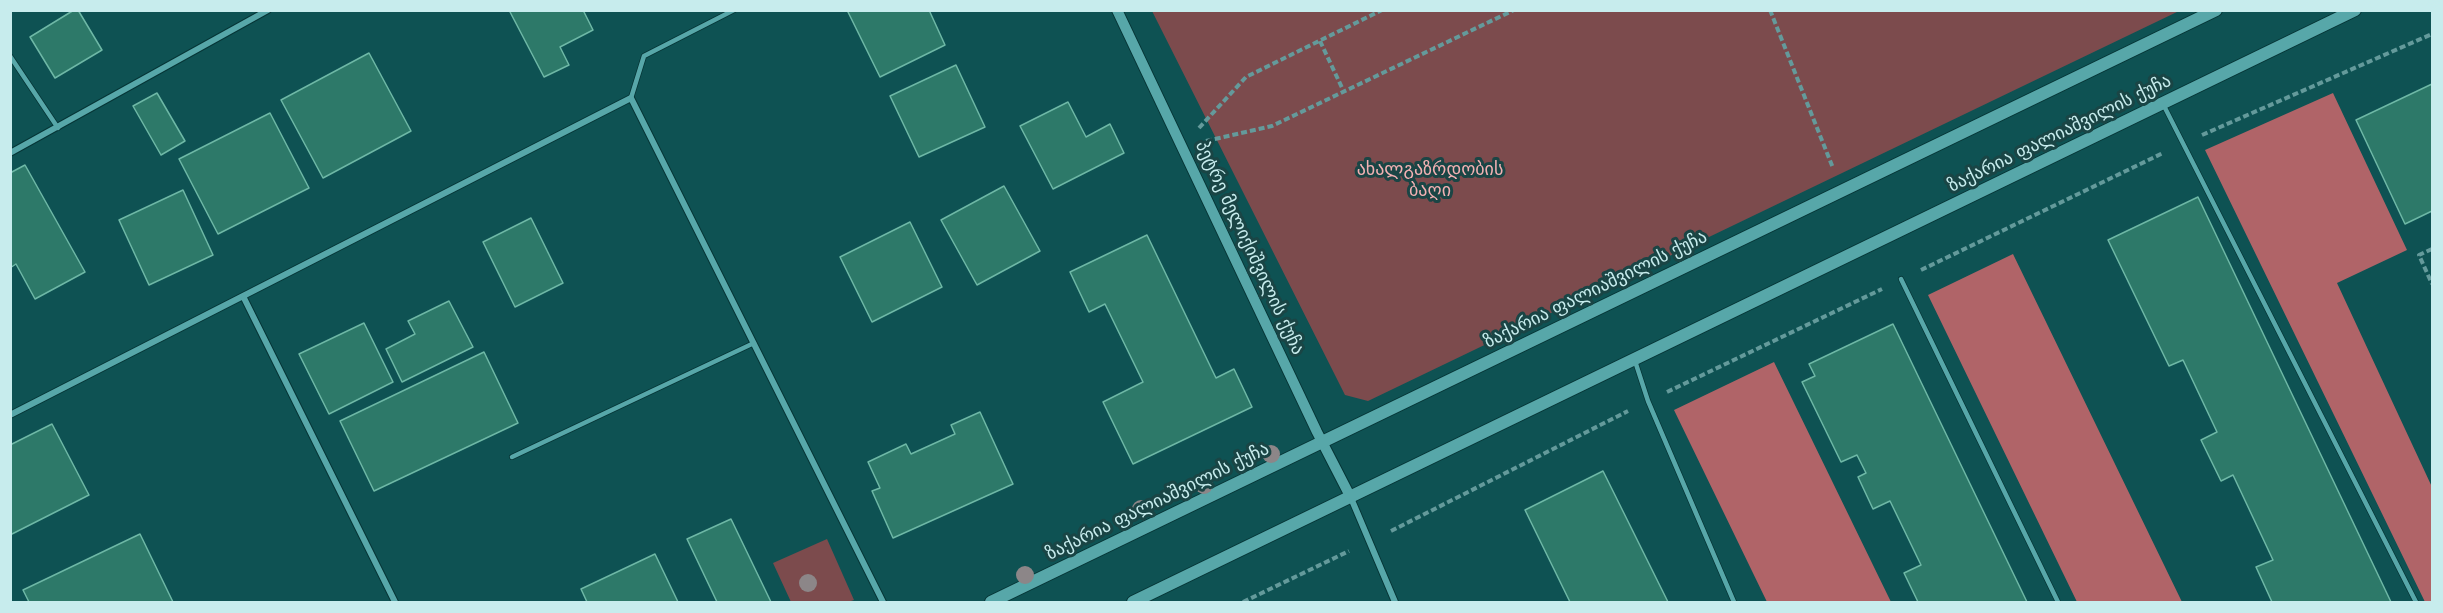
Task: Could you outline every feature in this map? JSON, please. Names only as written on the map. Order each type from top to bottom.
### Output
[{"type":"main road","name":"ზაქარია ფალიაშვილის ქუჩა","points":[[991,603],[2217,10]]},
{"type":"main road","name":"ზაქარია ფალიაშვილის ქუჩა","points":[[1133,603],[2355,10]]},
{"type":"street","points":[[10,153],[268,10]]},
{"type":"street","name":"პეტრე მელიქიშვილის ქუჩა","points":[[1117,10],[1351,498]]},
{"type":"street","points":[[10,415],[631,98],[884,603]]},
{"type":"street","points":[[243,296],[395,603]]},
{"type":"street","points":[[1351,498],[1395,603]]},
{"type":"lane","points":[[631,98],[644,56],[734,10]]},
{"type":"lane","points":[[10,56],[58,128]]},
{"type":"lane","points":[[2163,104],[2416,603]]},
{"type":"lane","points":[[1901,279],[2058,603]]},
{"type":"lane","points":[[512,457],[754,343]]},
{"type":"lane","points":[[1635,360],[1648,401],[1734,603]]},
{"type":"path","points":[[1182,146],[1246,77],[1382,10]]},
{"type":"path","points":[[1182,146],[1272,126],[1514,10]]},
{"type":"path","points":[[1770,10],[1843,191]]},
{"type":"path","points":[[1243,603],[1648,401],[2183,143],[2433,34]]},
{"type":"path","points":[[1320,41],[1344,92]]},
{"type":"path","points":[[2433,249],[2419,255],[2433,284]]},
{"type":"green space","name":"ახალგაზრდობის ბაღი","points":[[1152,11],[2179,11],[1368,401],[1345,395]]},
{"type":"green space","points":[[827,539],[854,600],[848,602],[791,602],[773,563]]},
{"type":"shaded area","points":[[2333,93],[2407,250],[2337,283],[2432,487],[2432,602],[2425,602],[2205,150]]},
{"type":"shaded area","points":[[2013,254],[2182,602],[2077,602],[1928,295]]},
{"type":"shaded area","points":[[1774,362],[1891,602],[1767,602],[1674,410]]},
{"type":"building","points":[[74,10],[78,10],[102,50],[55,78],[30,37]]},
{"type":"building","points":[[509,10],[583,10],[593,30],[560,47],[569,65],[544,77]]},
{"type":"building","points":[[847,10],[929,10],[945,45],[880,77]]},
{"type":"building","points":[[369,53],[411,131],[323,178],[281,100]]},
{"type":"building","points":[[956,65],[985,127],[919,157],[890,96]]},
{"type":"building","points":[[2432,84],[2432,211],[2405,224],[2356,120]]},
{"type":"building","points":[[157,93],[185,141],[161,155],[133,106]]},
{"type":"building","points":[[1068,102],[1086,137],[1110,124],[1124,153],[1053,189],[1020,126]]},
{"type":"building","points":[[270,113],[309,188],[218,234],[179,159]]},
{"type":"building","points":[[25,165],[85,272],[35,299],[16,264],[10,268],[10,173]]},
{"type":"building","points":[[1004,186],[1040,251],[977,285],[941,220]]},
{"type":"building","points":[[183,190],[213,255],[149,285],[119,220]]},
{"type":"building","points":[[2198,197],[2391,602],[2272,602],[2256,567],[2273,560],[2233,475],[2221,481],[2201,440],[2217,432],[2183,360],[2169,366],[2108,240]]},
{"type":"building","points":[[531,218],[563,283],[515,307],[483,242]]},
{"type":"building","points":[[910,222],[942,287],[872,322],[840,257]]},
{"type":"building","points":[[1147,235],[1216,378],[1234,369],[1252,407],[1133,464],[1103,402],[1143,382],[1105,304],[1089,312],[1070,272]]},
{"type":"building","points":[[449,301],[473,347],[402,382],[386,349],[415,334],[408,321]]},
{"type":"building","points":[[364,323],[393,382],[329,414],[299,354]]},
{"type":"building","points":[[1893,324],[2027,602],[1918,602],[1904,573],[1921,565],[1890,501],[1873,509],[1858,477],[1866,473],[1857,455],[1841,462],[1802,382],[1815,376],[1809,364]]},
{"type":"building","points":[[484,352],[518,423],[374,491],[340,421]]},
{"type":"building","points":[[980,412],[1013,484],[893,538],[872,491],[880,488],[868,462],[906,444],[911,454],[955,434],[951,425]]},
{"type":"building","points":[[52,424],[89,495],[10,535],[10,445]]},
{"type":"building","points":[[1603,471],[1668,602],[1570,602],[1525,510]]},
{"type":"building","points":[[731,519],[771,602],[717,602],[687,539]]},
{"type":"building","points":[[140,534],[173,602],[29,602],[23,590]]},
{"type":"building","points":[[655,554],[678,602],[587,602],[581,589]]}]
